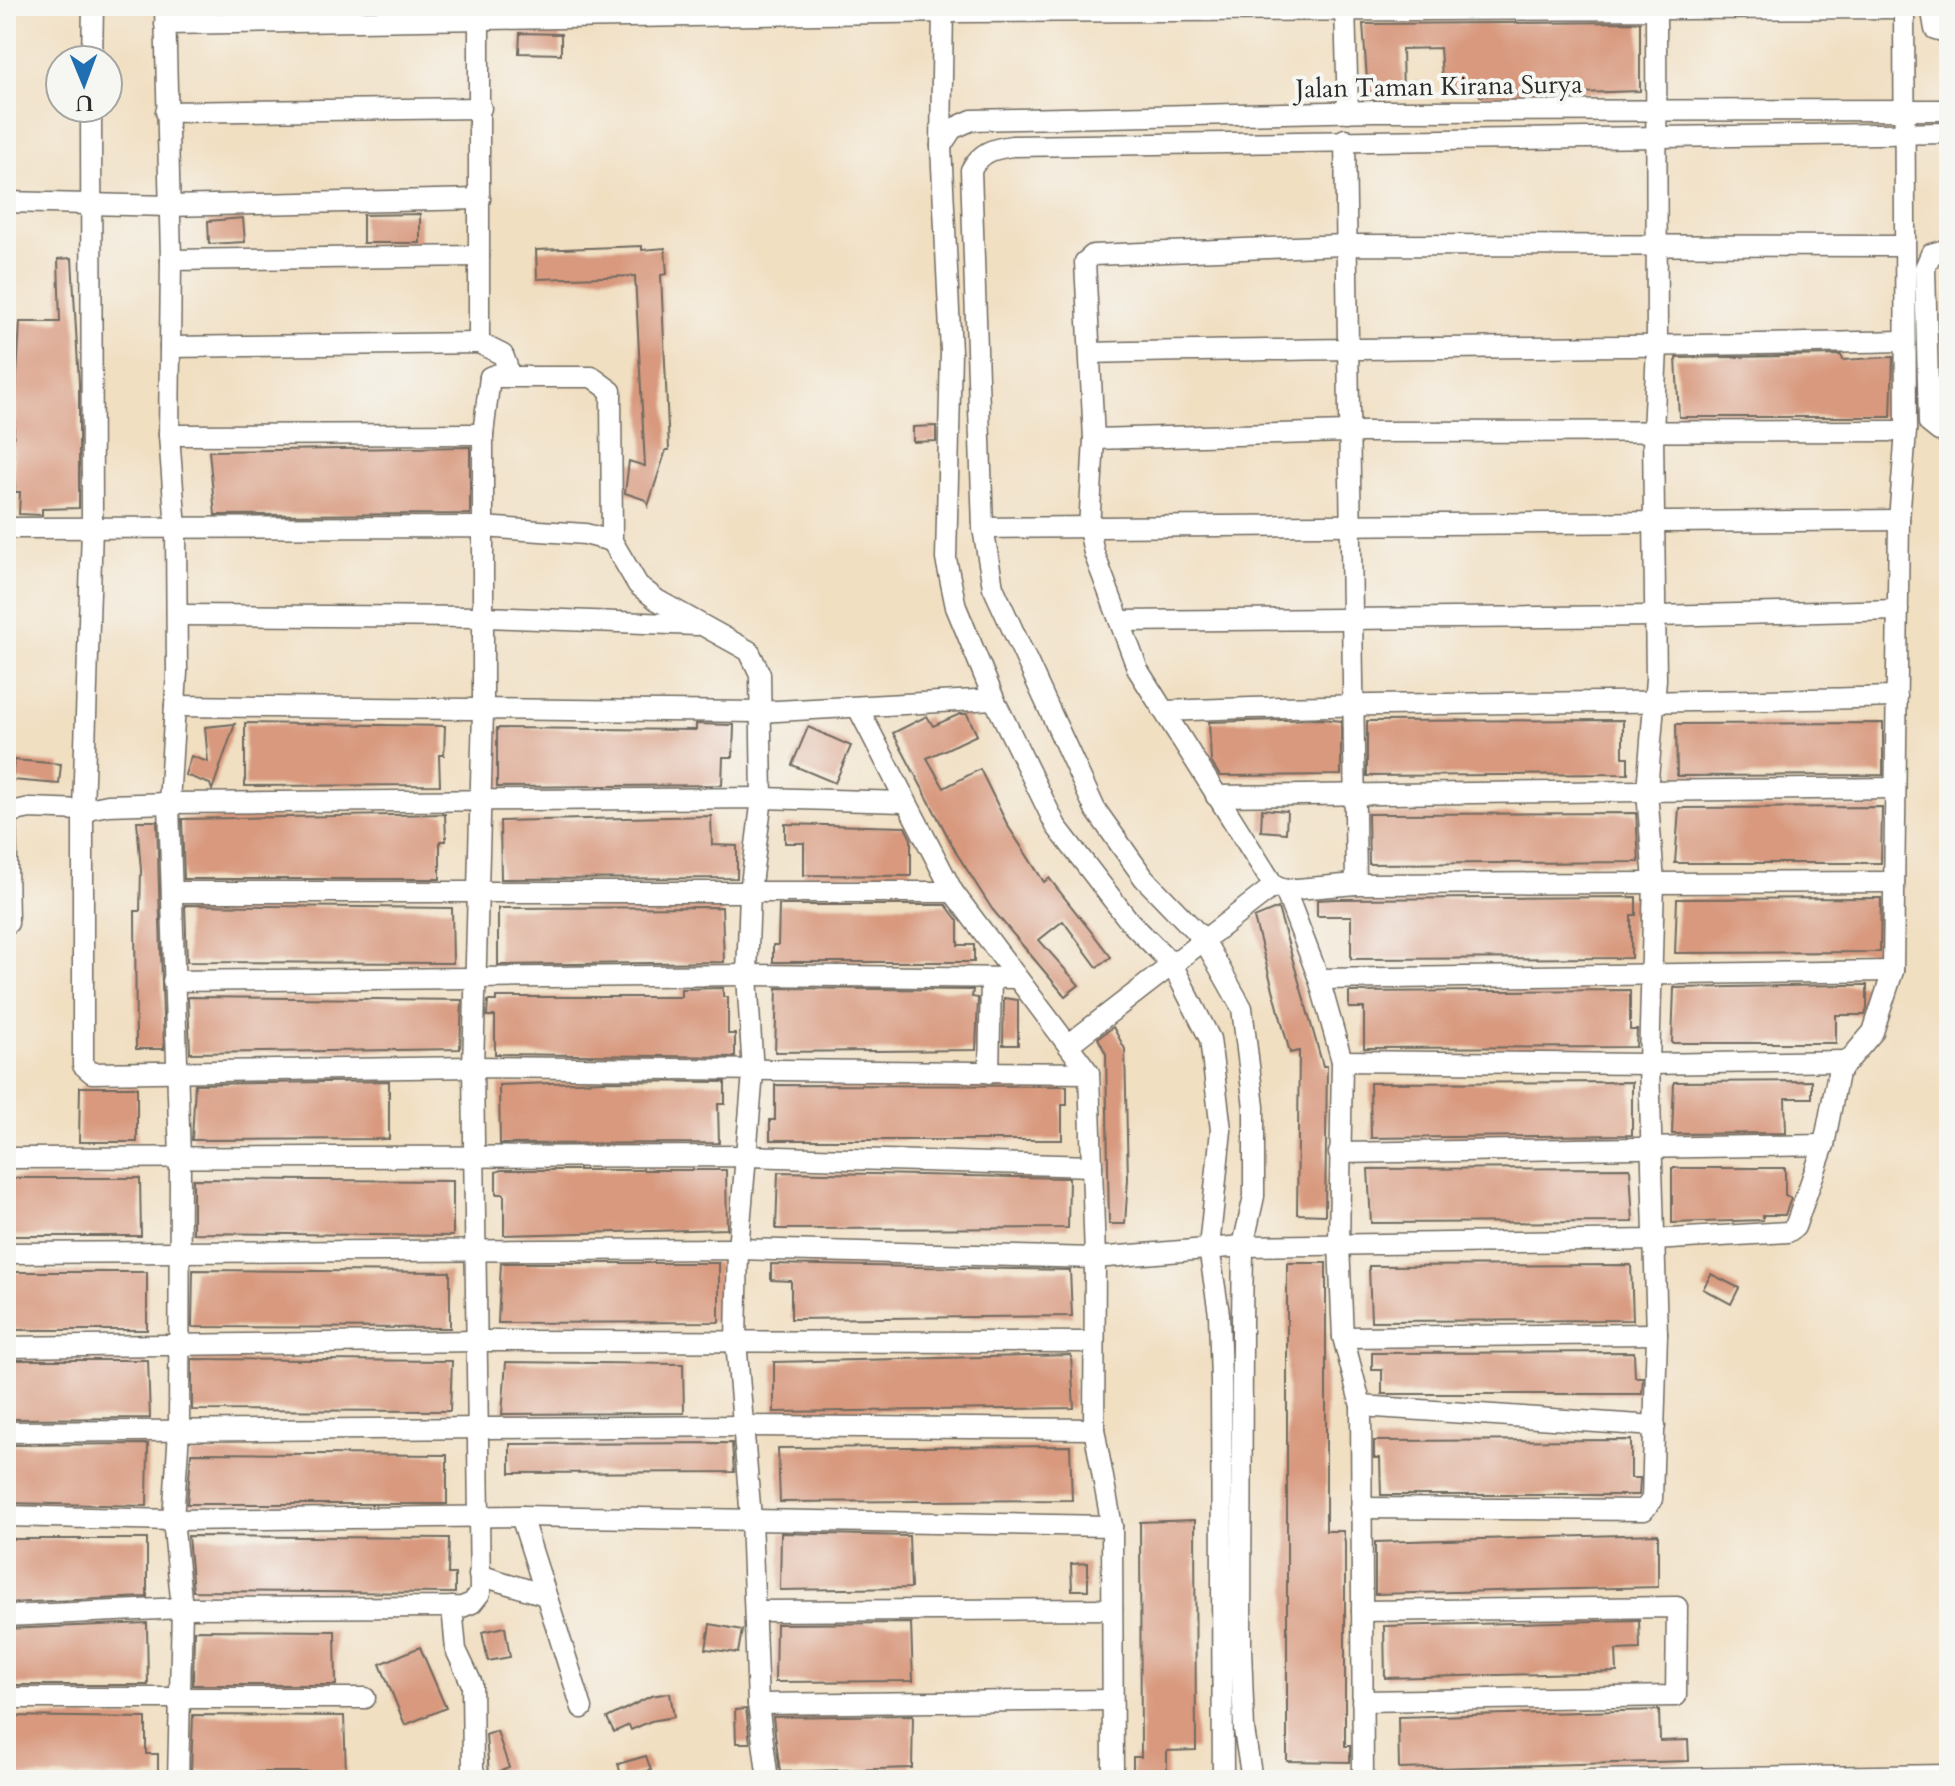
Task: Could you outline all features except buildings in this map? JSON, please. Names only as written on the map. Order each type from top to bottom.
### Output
[{"type":"street","points":[[92,44],[93,6]]},
{"type":"street","points":[[1931,6],[1935,29],[1949,33]]},
{"type":"street","points":[[1361,1508],[1644,1510],[1652,1499],[1657,1334],[1649,1064],[1654,882],[1647,791],[1655,703],[1656,616],[1653,432],[1657,348],[1656,7]]},
{"type":"street","points":[[6,1253],[178,1250],[474,1248],[738,1249],[1095,1258],[1243,1246],[1654,1240],[1788,1232],[1795,1227],[1824,1145],[1830,1102],[1845,1061],[1873,1032],[1893,971],[1899,520],[1906,431],[1902,110],[1904,7],[165,15],[171,260],[169,435],[176,529],[177,615],[169,803],[180,1159],[178,1250],[176,1345],[179,1431],[173,1520],[182,1608],[178,1780]]},
{"type":"street","points":[[1345,9],[1348,112]]},
{"type":"street","points":[[943,10],[941,146],[951,352],[946,559],[956,607],[994,699],[1056,826],[1130,922],[1172,964],[1210,1039],[1221,1130],[1209,1248],[1219,1314],[1221,1382],[1223,1780]]},
{"type":"street","points":[[479,13],[479,343]]},
{"type":"street","points":[[166,112],[481,108]]},
{"type":"street","name":"Jalan Taman Kirana Surya","points":[[941,146],[952,129],[972,120],[1348,112],[1949,110]]},
{"type":"street","points":[[91,124],[92,528],[83,810],[83,1065],[92,1073],[473,1067],[753,1073],[1089,1073]]},
{"type":"street","name":"Jalan Taman Kirana Surya","points":[[983,528],[968,185],[971,170],[979,156],[992,149],[1012,146],[1345,139],[1949,133]]},
{"type":"street","points":[[1345,139],[1348,526],[1356,884]]},
{"type":"street","points":[[6,202],[169,206],[480,199]]},
{"type":"street","points":[[1363,1780],[1361,1406],[1343,1337],[1339,1245],[1342,1061],[1319,979],[1279,888],[1216,796],[1138,670],[1094,553],[1089,529],[1094,439],[1085,262],[1088,257],[1346,245],[1656,248],[1904,246]]},
{"type":"street","points":[[1949,249],[1931,254],[1925,268],[1929,423],[1939,431],[1949,431]]},
{"type":"street","points":[[171,260],[479,256]]},
{"type":"street","points":[[1927,335],[1949,334]]},
{"type":"street","points":[[1090,353],[1347,347],[1657,348],[1905,341]]},
{"type":"street","points":[[170,347],[479,343],[503,355],[507,366],[504,372],[490,377]]},
{"type":"street","points":[[6,1616],[182,1608],[452,1607],[472,1603],[480,1593],[473,1067],[485,617],[483,434],[490,377]]},
{"type":"street","points":[[490,377],[592,377],[606,384],[611,391],[612,541],[638,585],[700,625],[749,651],[757,662],[762,798],[750,892],[747,975],[753,1073],[738,1249],[736,1341],[757,1611],[758,1704],[768,1780]]},
{"type":"street","points":[[1094,439],[1347,432],[1906,431]]},
{"type":"street","points":[[169,435],[483,434]]},
{"type":"street","points":[[1252,1780],[1244,1730],[1241,1648],[1243,1246],[1254,1196],[1254,1107],[1242,1008],[1204,940],[1144,878],[1095,809],[993,587],[983,528],[1899,520]]},
{"type":"street","points":[[6,528],[482,527],[585,534],[612,541]]},
{"type":"street","points":[[1120,621],[1656,616],[1898,610]]},
{"type":"street","points":[[177,615],[485,617],[700,625]]},
{"type":"street","points":[[1165,711],[1354,703],[1655,703],[1897,697]]},
{"type":"street","points":[[175,706],[759,712],[994,699]]},
{"type":"street","points":[[858,708],[953,892],[1089,1073],[1095,1258],[1094,1429],[1112,1526],[1113,1780]]},
{"type":"street","points":[[1216,796],[1895,788]]},
{"type":"street","points":[[8,923],[6,811],[30,808],[83,810],[108,805],[169,803],[762,798],[904,802]]},
{"type":"street","points":[[1068,1045],[1204,940],[1279,888],[1356,884],[1894,882]]},
{"type":"street","points":[[172,892],[953,892]]},
{"type":"street","points":[[1319,979],[1651,977],[1893,971]]},
{"type":"street","points":[[173,981],[747,975],[1017,978]]},
{"type":"street","points":[[989,1073],[991,979]]},
{"type":"street","points":[[1342,1061],[1649,1064],[1845,1061]]},
{"type":"street","points":[[1339,1153],[1651,1151],[1824,1145]]},
{"type":"street","points":[[6,1158],[748,1156],[1092,1166]]},
{"type":"street","points":[[1343,1337],[1657,1334]]},
{"type":"street","points":[[6,1347],[479,1341],[1093,1342]]},
{"type":"street","points":[[1361,1406],[1655,1426]]},
{"type":"street","points":[[6,1432],[742,1426],[1094,1429]]},
{"type":"street","points":[[6,1516],[173,1520],[479,1515],[1112,1526]]},
{"type":"street","points":[[521,1516],[582,1708]]},
{"type":"street","points":[[479,1575],[545,1595]]},
{"type":"street","points":[[452,1607],[456,1650],[472,1684],[473,1769],[477,1780]]},
{"type":"street","points":[[1362,1611],[1677,1607],[1676,1696],[1362,1701]]},
{"type":"street","points":[[757,1611],[1112,1609]]},
{"type":"street","points":[[6,1698],[365,1698]]},
{"type":"street","points":[[758,1704],[1111,1700]]},
{"type":"street","points":[[1588,1780],[1940,1776]]}]
